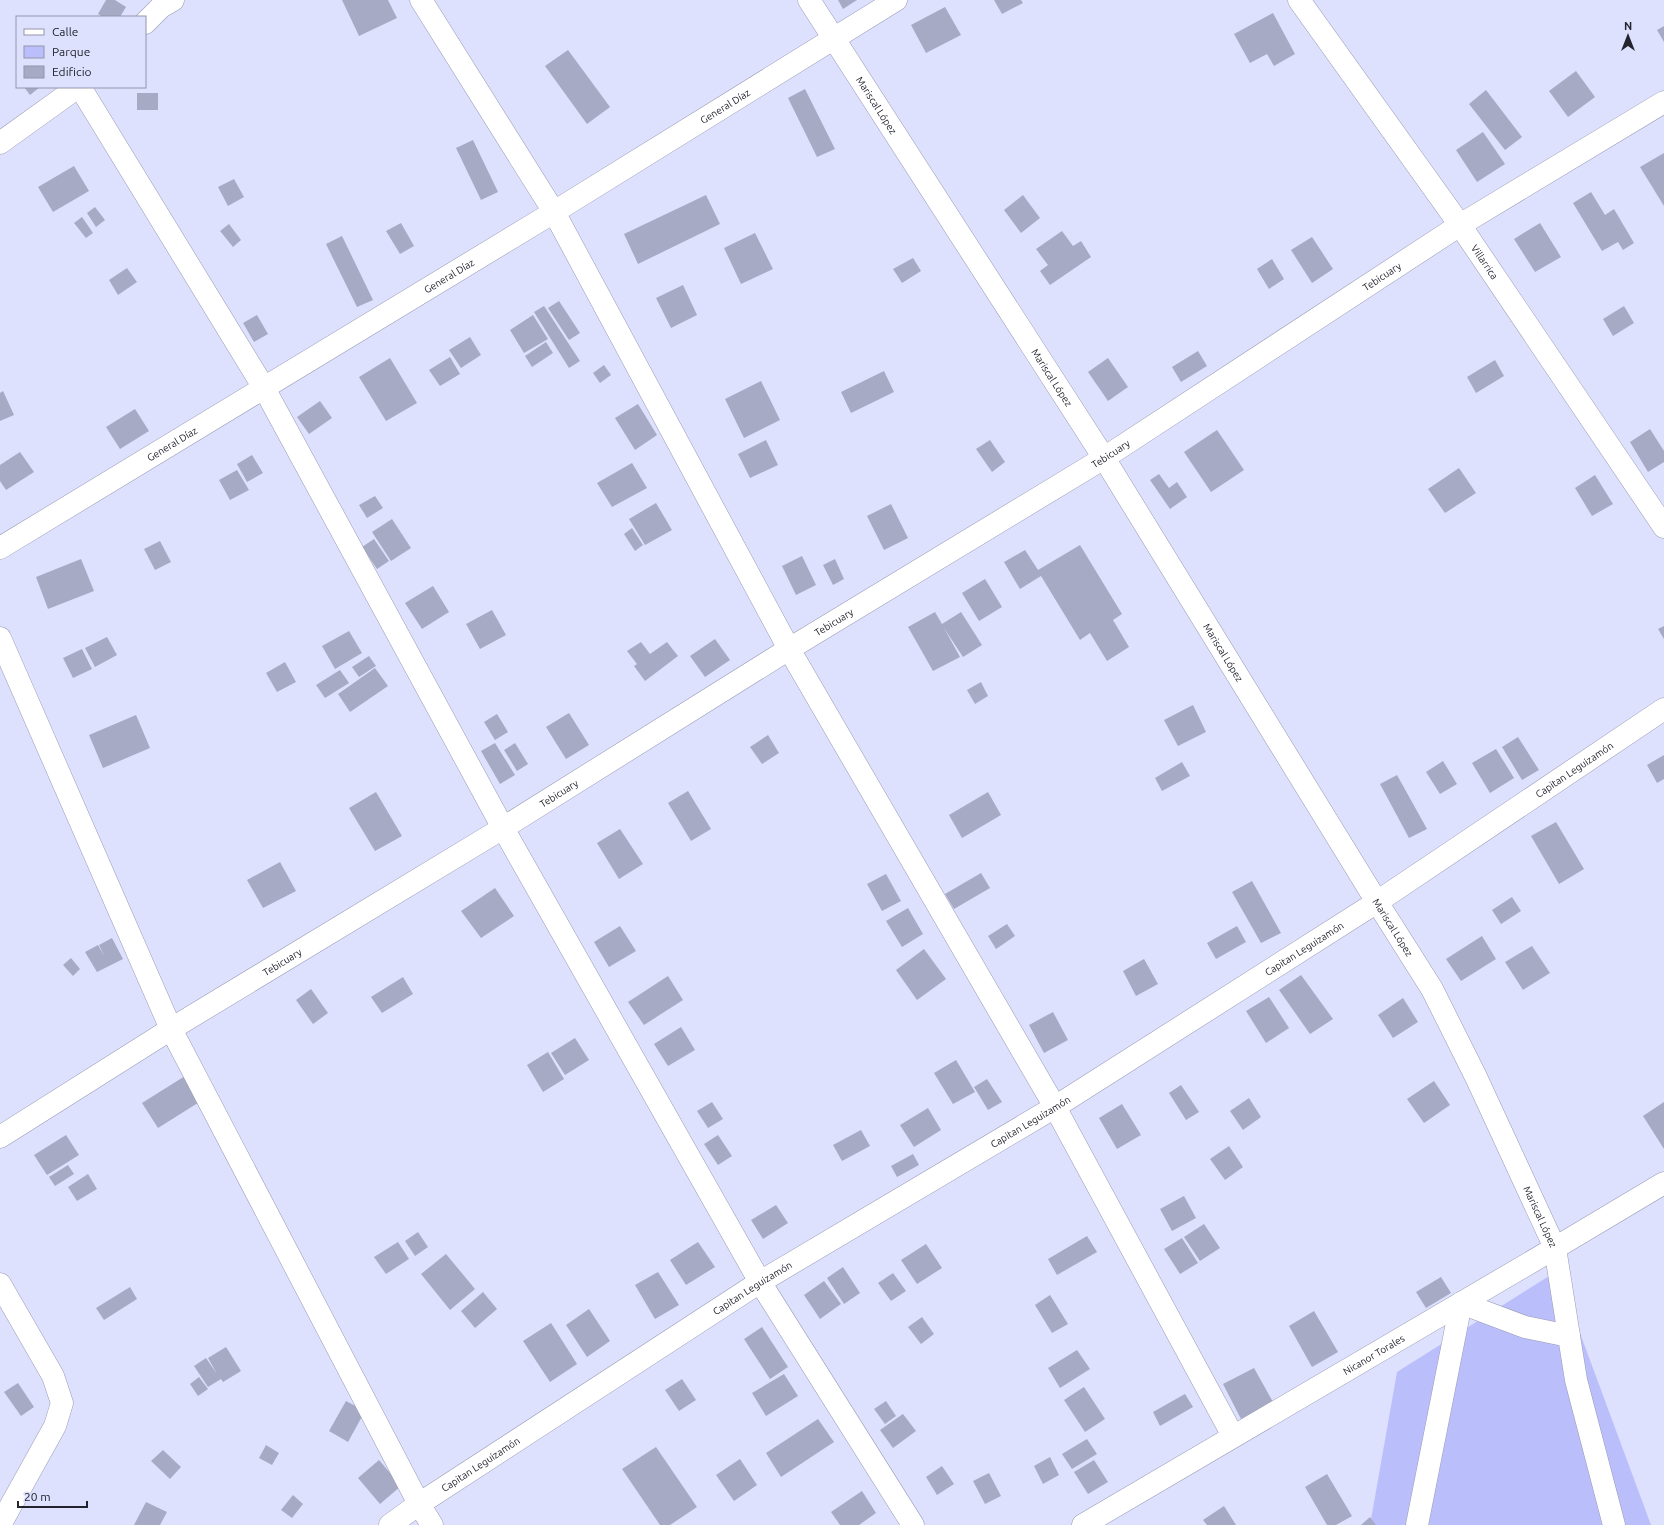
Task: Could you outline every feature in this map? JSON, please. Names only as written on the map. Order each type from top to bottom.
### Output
[{"type":"street","points":[[146,22],[161,7],[172,0]]},
{"type":"street","points":[[421,0],[554,212],[789,649],[1055,1107],[1233,1436]]},
{"type":"street","name":"Mariscal López","points":[[809,0],[1104,458],[1376,902],[1432,989],[1476,1077],[1555,1248],[1576,1380],[1614,1525]]},
{"type":"street","name":"General Díaz","points":[[0,548],[554,212],[896,0]]},
{"type":"street","name":"Villarrica","points":[[1299,0],[1460,225],[1664,527]]},
{"type":"street","points":[[0,143],[78,88]]},
{"type":"street","points":[[80,88],[264,388],[503,828],[760,1282],[913,1525]]},
{"type":"street","name":"Tebicuary","points":[[0,1137],[171,1029],[503,828],[789,649],[1104,458],[1460,225],[1664,102]]},
{"type":"street","points":[[0,638],[171,1029],[419,1504],[432,1525]]},
{"type":"street","name":"Capitan Leguizamón","points":[[390,1525],[419,1504],[760,1282],[1055,1107],[1376,902],[1664,709]]},
{"type":"street","name":"Nicanor Torales","points":[[1083,1525],[1555,1248],[1664,1182]]},
{"type":"street","points":[[0,1284],[53,1376],[62,1402],[55,1426],[0,1525]]},
{"type":"street","points":[[1417,1525],[1461,1303],[1525,1327],[1569,1336]]},
{"type":"green space","points":[[1557,1271],[1651,1525],[1370,1525],[1397,1372]]},
{"type":"building","points":[[106,0],[115,0],[126,7],[121,16],[101,16],[98,14]]},
{"type":"building","points":[[342,0],[388,0],[397,18],[359,36]]},
{"type":"building","points":[[838,0],[857,0],[843,9]]},
{"type":"building","points":[[994,0],[1021,0],[1023,3],[1002,14]]},
{"type":"building","points":[[945,7],[961,35],[926,53],[911,25]]},
{"type":"building","points":[[1273,13],[1295,54],[1274,66],[1267,54],[1250,63],[1234,34]]},
{"type":"building","points":[[1664,26],[1664,42],[1657,30]]},
{"type":"building","points":[[568,50],[610,107],[587,124],[545,66]]},
{"type":"building","points":[[1576,71],[1595,97],[1568,117],[1549,91]]},
{"type":"building","points":[[25,88],[39,88],[30,95]]},
{"type":"building","points":[[805,89],[835,149],[817,157],[788,98]]},
{"type":"building","points":[[1486,90],[1522,137],[1505,150],[1469,104]]},
{"type":"building","points":[[137,93],[158,93],[158,110],[137,110]]},
{"type":"building","points":[[1483,132],[1505,164],[1477,182],[1456,150]]},
{"type":"building","points":[[473,140],[498,192],[481,200],[456,148]]},
{"type":"building","points":[[1664,153],[1664,206],[1640,167]]},
{"type":"building","points":[[74,166],[89,191],[53,212],[38,187]]},
{"type":"building","points":[[234,179],[244,197],[228,206],[218,187]]},
{"type":"building","points":[[1591,192],[1605,215],[1614,209],[1634,243],[1623,250],[1618,242],[1602,251],[1573,203]]},
{"type":"building","points":[[706,195],[720,224],[638,264],[624,234]]},
{"type":"building","points":[[1023,195],[1040,218],[1021,233],[1004,210]]},
{"type":"building","points":[[95,207],[105,220],[96,227],[87,213]]},
{"type":"building","points":[[82,217],[93,233],[86,238],[74,223]]},
{"type":"building","points":[[401,223],[414,246],[400,254],[386,231]]},
{"type":"building","points":[[1540,223],[1561,257],[1535,272],[1514,239]]},
{"type":"building","points":[[229,224],[241,240],[233,247],[220,231]]},
{"type":"building","points":[[1062,231],[1073,246],[1081,241],[1091,257],[1050,285],[1040,271],[1048,265],[1036,249]]},
{"type":"building","points":[[755,233],[773,269],[741,284],[724,248]]},
{"type":"building","points":[[342,236],[373,300],[357,307],[326,244]]},
{"type":"building","points":[[1312,237],[1333,269],[1312,283],[1291,250]]},
{"type":"building","points":[[913,258],[921,271],[902,283],[893,269]]},
{"type":"building","points":[[1272,259],[1284,279],[1269,289],[1257,269]]},
{"type":"building","points":[[127,268],[137,282],[118,295],[109,280]]},
{"type":"building","points":[[683,285],[697,315],[671,328],[656,298]]},
{"type":"building","points":[[559,301],[580,333],[569,340],[548,308]]},
{"type":"building","points":[[544,306],[580,361],[569,368],[534,312]]},
{"type":"building","points":[[1624,306],[1634,323],[1613,336],[1603,319]]},
{"type":"building","points":[[257,315],[268,334],[254,342],[243,323]]},
{"type":"building","points":[[533,315],[548,339],[524,353],[510,330]]},
{"type":"building","points":[[470,337],[481,355],[461,368],[449,350]]},
{"type":"building","points":[[546,342],[553,353],[532,367],[525,356]]},
{"type":"building","points":[[1198,351],[1207,366],[1181,382],[1172,367]]},
{"type":"building","points":[[450,357],[460,374],[440,386],[429,370]]},
{"type":"building","points":[[390,358],[417,403],[386,421],[359,377]]},
{"type":"building","points":[[1108,358],[1128,387],[1108,401],[1088,372]]},
{"type":"building","points":[[1495,360],[1504,376],[1476,393],[1467,377]]},
{"type":"building","points":[[604,365],[611,375],[600,383],[593,373]]},
{"type":"building","points":[[884,371],[894,392],[851,413],[841,392]]},
{"type":"building","points":[[761,381],[780,420],[744,438],[725,399]]},
{"type":"building","points":[[3,391],[14,415],[0,421],[0,393]]},
{"type":"building","points":[[320,401],[332,418],[309,434],[297,417]]},
{"type":"building","points":[[638,404],[657,435],[635,450],[615,418]]},
{"type":"building","points":[[135,409],[149,431],[120,449],[106,427]]},
{"type":"building","points":[[1650,429],[1664,451],[1664,462],[1648,472],[1630,442]]},
{"type":"building","points":[[1217,430],[1244,470],[1211,492],[1184,452]]},
{"type":"building","points":[[766,440],[778,465],[750,478],[738,454]]},
{"type":"building","points":[[990,440],[1005,462],[992,472],[976,449]]},
{"type":"building","points":[[20,452],[34,472],[6,490],[0,481],[0,465]]},
{"type":"building","points":[[252,455],[263,473],[247,482],[237,464]]},
{"type":"building","points":[[632,463],[647,488],[612,507],[597,483]]},
{"type":"building","points":[[1459,468],[1476,493],[1445,513],[1428,489]]},
{"type":"building","points":[[237,470],[249,490],[230,500],[219,480]]},
{"type":"building","points":[[1159,474],[1169,488],[1177,482],[1187,497],[1170,509],[1150,480]]},
{"type":"building","points":[[1595,475],[1613,504],[1592,516],[1575,488]]},
{"type":"building","points":[[375,496],[383,508],[367,518],[359,505]]},
{"type":"building","points":[[656,503],[672,530],[645,545],[629,519]]},
{"type":"building","points":[[891,504],[908,538],[884,550],[867,516]]},
{"type":"building","points":[[392,519],[411,548],[391,561],[372,532]]},
{"type":"building","points":[[632,528],[643,545],[635,551],[624,534]]},
{"type":"building","points":[[374,539],[389,561],[377,569],[362,547]]},
{"type":"building","points":[[160,541],[171,562],[155,570],[144,549]]},
{"type":"building","points":[[1080,545],[1122,614],[1113,620],[1129,647],[1107,661],[1090,633],[1080,640],[1041,576],[1020,589],[1004,562],[1025,550],[1038,570]]},
{"type":"building","points":[[802,556],[816,585],[796,595],[782,566]]},
{"type":"building","points":[[81,559],[94,591],[48,609],[36,577]]},
{"type":"building","points":[[835,559],[844,579],[833,585],[823,565]]},
{"type":"building","points":[[985,579],[1002,607],[979,621],[962,593]]},
{"type":"building","points":[[433,586],[449,612],[422,629],[405,603]]},
{"type":"building","points":[[492,610],[506,635],[480,649],[466,624]]},
{"type":"building","points":[[935,612],[942,624],[961,612],[982,645],[963,657],[944,628],[960,657],[933,671],[908,627]]},
{"type":"building","points":[[1664,626],[1664,639],[1658,629]]},
{"type":"building","points":[[349,631],[362,653],[335,669],[322,646]]},
{"type":"building","points":[[107,637],[117,655],[95,667],[85,648]]},
{"type":"building","points":[[715,639],[730,660],[705,677],[690,656]]},
{"type":"building","points":[[641,642],[650,654],[667,642],[678,656],[645,681],[634,666],[637,664],[627,651]]},
{"type":"building","points":[[82,649],[92,669],[73,678],[63,658]]},
{"type":"building","points":[[369,656],[376,666],[359,677],[352,667]]},
{"type":"building","points":[[285,662],[296,682],[277,692],[266,673]]},
{"type":"building","points":[[375,668],[388,686],[350,712],[338,694]]},
{"type":"building","points":[[340,670],[349,683],[325,698],[316,685]]},
{"type":"building","points":[[981,682],[988,696],[975,704],[967,690]]},
{"type":"building","points":[[1193,705],[1206,732],[1178,746],[1164,720]]},
{"type":"building","points":[[569,713],[589,745],[566,759],[546,727]]},
{"type":"building","points":[[497,714],[508,732],[495,740],[484,722]]},
{"type":"building","points":[[136,715],[150,748],[103,768],[89,735]]},
{"type":"building","points":[[768,735],[779,753],[762,764],[750,747]]},
{"type":"building","points":[[1518,737],[1539,770],[1522,780],[1502,747]]},
{"type":"building","points":[[495,743],[515,775],[500,784],[481,751]]},
{"type":"building","points":[[515,743],[528,764],[517,771],[504,750]]},
{"type":"building","points":[[1496,749],[1514,778],[1490,793],[1472,763]]},
{"type":"building","points":[[1664,755],[1664,779],[1657,783],[1647,765]]},
{"type":"building","points":[[1443,761],[1457,784],[1440,794],[1426,772]]},
{"type":"building","points":[[1182,762],[1190,776],[1162,791],[1155,778]]},
{"type":"building","points":[[1397,775],[1427,829],[1409,838],[1380,784]]},
{"type":"building","points":[[688,791],[711,829],[691,841],[668,803]]},
{"type":"building","points":[[376,792],[402,836],[375,851],[349,808]]},
{"type":"building","points":[[988,792],[1001,815],[962,838],[949,815]]},
{"type":"building","points":[[1556,822],[1584,869],[1559,884],[1531,836]]},
{"type":"building","points":[[620,829],[643,864],[619,879],[597,843]]},
{"type":"building","points":[[280,862],[296,891],[263,908],[247,880]]},
{"type":"building","points":[[981,873],[990,888],[954,909],[945,894]]},
{"type":"building","points":[[886,874],[901,901],[882,911],[867,884]]},
{"type":"building","points":[[1252,881],[1281,933],[1261,943],[1232,892]]},
{"type":"building","points":[[495,888],[514,916],[481,938],[461,911]]},
{"type":"building","points":[[1512,897],[1521,911],[1501,924],[1492,910]]},
{"type":"building","points":[[908,908],[923,934],[902,947],[886,921]]},
{"type":"building","points":[[1007,924],[1015,936],[996,949],[988,936]]},
{"type":"building","points":[[620,926],[636,951],[609,967],[594,942]]},
{"type":"building","points":[[1237,926],[1246,942],[1216,959],[1207,943]]},
{"type":"building","points":[[1482,936],[1496,959],[1461,981],[1446,959]]},
{"type":"building","points":[[112,938],[123,959],[97,972],[85,952],[98,945],[105,957],[99,945]]},
{"type":"building","points":[[1532,946],[1550,973],[1523,990],[1505,962]]},
{"type":"building","points":[[924,949],[946,979],[917,1000],[896,970]]},
{"type":"building","points":[[71,958],[80,969],[73,976],[63,965]]},
{"type":"building","points":[[1144,959],[1158,984],[1136,996],[1123,971]]},
{"type":"building","points":[[1301,975],[1333,1019],[1310,1034],[1279,990]]},
{"type":"building","points":[[668,976],[683,1000],[644,1025],[628,1002]]},
{"type":"building","points":[[403,977],[413,994],[382,1013],[371,997]]},
{"type":"building","points":[[311,989],[328,1013],[313,1024],[296,1000]]},
{"type":"building","points":[[1269,997],[1289,1028],[1266,1043],[1246,1011]]},
{"type":"building","points":[[1403,998],[1418,1022],[1393,1038],[1378,1015]]},
{"type":"building","points":[[1053,1012],[1068,1040],[1044,1053],[1029,1025]]},
{"type":"building","points":[[681,1027],[695,1050],[668,1066],[654,1044]]},
{"type":"building","points":[[575,1038],[589,1060],[565,1075],[551,1053]]},
{"type":"building","points":[[548,1052],[564,1079],[543,1092],[527,1065]]},
{"type":"building","points":[[956,1060],[975,1092],[953,1104],[934,1073]]},
{"type":"building","points":[[185,1076],[201,1101],[158,1128],[142,1103]]},
{"type":"building","points":[[987,1079],[1002,1102],[988,1110],[974,1087]]},
{"type":"building","points":[[1434,1081],[1450,1105],[1424,1123],[1407,1099]]},
{"type":"building","points":[[1181,1085],[1199,1112],[1186,1120],[1169,1093]]},
{"type":"building","points":[[1249,1098],[1261,1117],[1243,1130],[1230,1111]]},
{"type":"building","points":[[712,1102],[723,1119],[708,1128],[697,1111]]},
{"type":"building","points":[[1664,1102],[1664,1149],[1643,1116]]},
{"type":"building","points":[[1122,1104],[1141,1135],[1117,1149],[1099,1118]]},
{"type":"building","points":[[928,1108],[941,1130],[914,1147],[900,1125]]},
{"type":"building","points":[[861,1130],[870,1146],[842,1161],[833,1145]]},
{"type":"building","points":[[66,1135],[79,1155],[47,1175],[34,1155]]},
{"type":"building","points":[[718,1135],[732,1156],[718,1165],[704,1144]]},
{"type":"building","points":[[1229,1146],[1243,1167],[1225,1180],[1210,1159]]},
{"type":"building","points":[[913,1154],[919,1165],[897,1177],[891,1166]]},
{"type":"building","points":[[68,1165],[74,1174],[55,1186],[49,1177]]},
{"type":"building","points":[[88,1174],[97,1189],[77,1201],[68,1187]]},
{"type":"building","points":[[1184,1196],[1196,1218],[1172,1231],[1160,1209]]},
{"type":"building","points":[[776,1205],[788,1223],[763,1239],[751,1220]]},
{"type":"building","points":[[1204,1224],[1220,1248],[1200,1261],[1184,1237]]},
{"type":"building","points":[[418,1232],[428,1247],[415,1256],[405,1241]]},
{"type":"building","points":[[1087,1236],[1097,1252],[1057,1275],[1048,1259]]},
{"type":"building","points":[[1182,1238],[1198,1263],[1180,1274],[1164,1249]]},
{"type":"building","points":[[398,1242],[409,1259],[386,1274],[374,1257]]},
{"type":"building","points":[[698,1242],[715,1267],[686,1285],[670,1260]]},
{"type":"building","points":[[926,1244],[942,1268],[917,1284],[901,1260]]},
{"type":"building","points":[[446,1254],[475,1289],[450,1310],[421,1274]]},
{"type":"building","points":[[843,1267],[860,1293],[844,1304],[827,1278]]},
{"type":"building","points":[[658,1272],[679,1305],[655,1319],[635,1285]]},
{"type":"building","points":[[893,1273],[906,1291],[891,1301],[878,1283]]},
{"type":"building","points":[[1441,1277],[1451,1293],[1426,1308],[1416,1292]]},
{"type":"building","points":[[824,1281],[841,1304],[820,1319],[804,1295]]},
{"type":"building","points":[[130,1287],[137,1299],[104,1320],[96,1308]]},
{"type":"building","points":[[483,1292],[497,1309],[475,1328],[461,1311]]},
{"type":"building","points":[[1050,1295],[1068,1324],[1052,1333],[1035,1305]]},
{"type":"building","points":[[589,1309],[610,1341],[587,1357],[566,1325]]},
{"type":"building","points":[[1314,1311],[1338,1352],[1312,1367],[1289,1326]]},
{"type":"building","points":[[922,1317],[934,1334],[921,1344],[908,1327]]},
{"type":"building","points":[[551,1323],[577,1364],[550,1382],[523,1341]]},
{"type":"building","points":[[762,1327],[788,1367],[770,1379],[744,1339]]},
{"type":"building","points":[[226,1347],[241,1371],[223,1382],[221,1379],[208,1387],[194,1366],[206,1358],[217,1374],[208,1358]]},
{"type":"building","points":[[1077,1350],[1090,1369],[1060,1388],[1048,1368]]},
{"type":"building","points":[[1254,1368],[1273,1402],[1241,1419],[1223,1384]]},
{"type":"building","points":[[784,1374],[798,1396],[766,1416],[752,1393]]},
{"type":"building","points":[[199,1377],[208,1389],[198,1396],[190,1384]]},
{"type":"building","points":[[682,1379],[696,1400],[679,1411],[665,1390]]},
{"type":"building","points":[[18,1383],[34,1407],[21,1416],[4,1392]]},
{"type":"building","points":[[1084,1387],[1105,1419],[1085,1432],[1064,1400]]},
{"type":"building","points":[[1185,1394],[1193,1407],[1160,1426],[1153,1412]]},
{"type":"building","points":[[346,1401],[365,1411],[348,1442],[329,1431]]},
{"type":"building","points":[[886,1401],[896,1416],[885,1424],[874,1409]]},
{"type":"building","points":[[903,1414],[916,1431],[893,1448],[880,1430]]},
{"type":"building","points":[[818,1419],[834,1442],[781,1477],[766,1453]]},
{"type":"building","points":[[1087,1439],[1097,1454],[1072,1469],[1062,1454]]},
{"type":"building","points":[[266,1445],[279,1453],[272,1465],[259,1458]]},
{"type":"building","points":[[656,1447],[697,1507],[670,1525],[660,1525],[622,1469]]},
{"type":"building","points":[[163,1450],[181,1467],[170,1479],[151,1461]]},
{"type":"building","points":[[1050,1457],[1059,1475],[1043,1484],[1034,1466]]},
{"type":"building","points":[[740,1459],[757,1485],[734,1501],[716,1475]]},
{"type":"building","points":[[379,1460],[401,1486],[380,1504],[358,1478]]},
{"type":"building","points":[[1094,1460],[1108,1482],[1088,1494],[1074,1472]]},
{"type":"building","points":[[942,1466],[954,1484],[937,1495],[926,1477]]},
{"type":"building","points":[[989,1473],[1001,1496],[985,1504],[973,1481]]},
{"type":"building","points":[[1327,1474],[1352,1516],[1336,1525],[1327,1525],[1305,1487]]},
{"type":"building","points":[[862,1491],[876,1513],[859,1525],[840,1525],[831,1512]]},
{"type":"building","points":[[293,1495],[303,1504],[292,1518],[281,1510]]},
{"type":"building","points":[[146,1502],[167,1512],[160,1525],[134,1525]]},
{"type":"building","points":[[1224,1506],[1236,1525],[1207,1525],[1203,1520]]},
{"type":"building","points":[[1370,1517],[1376,1525],[1361,1525]]}]
